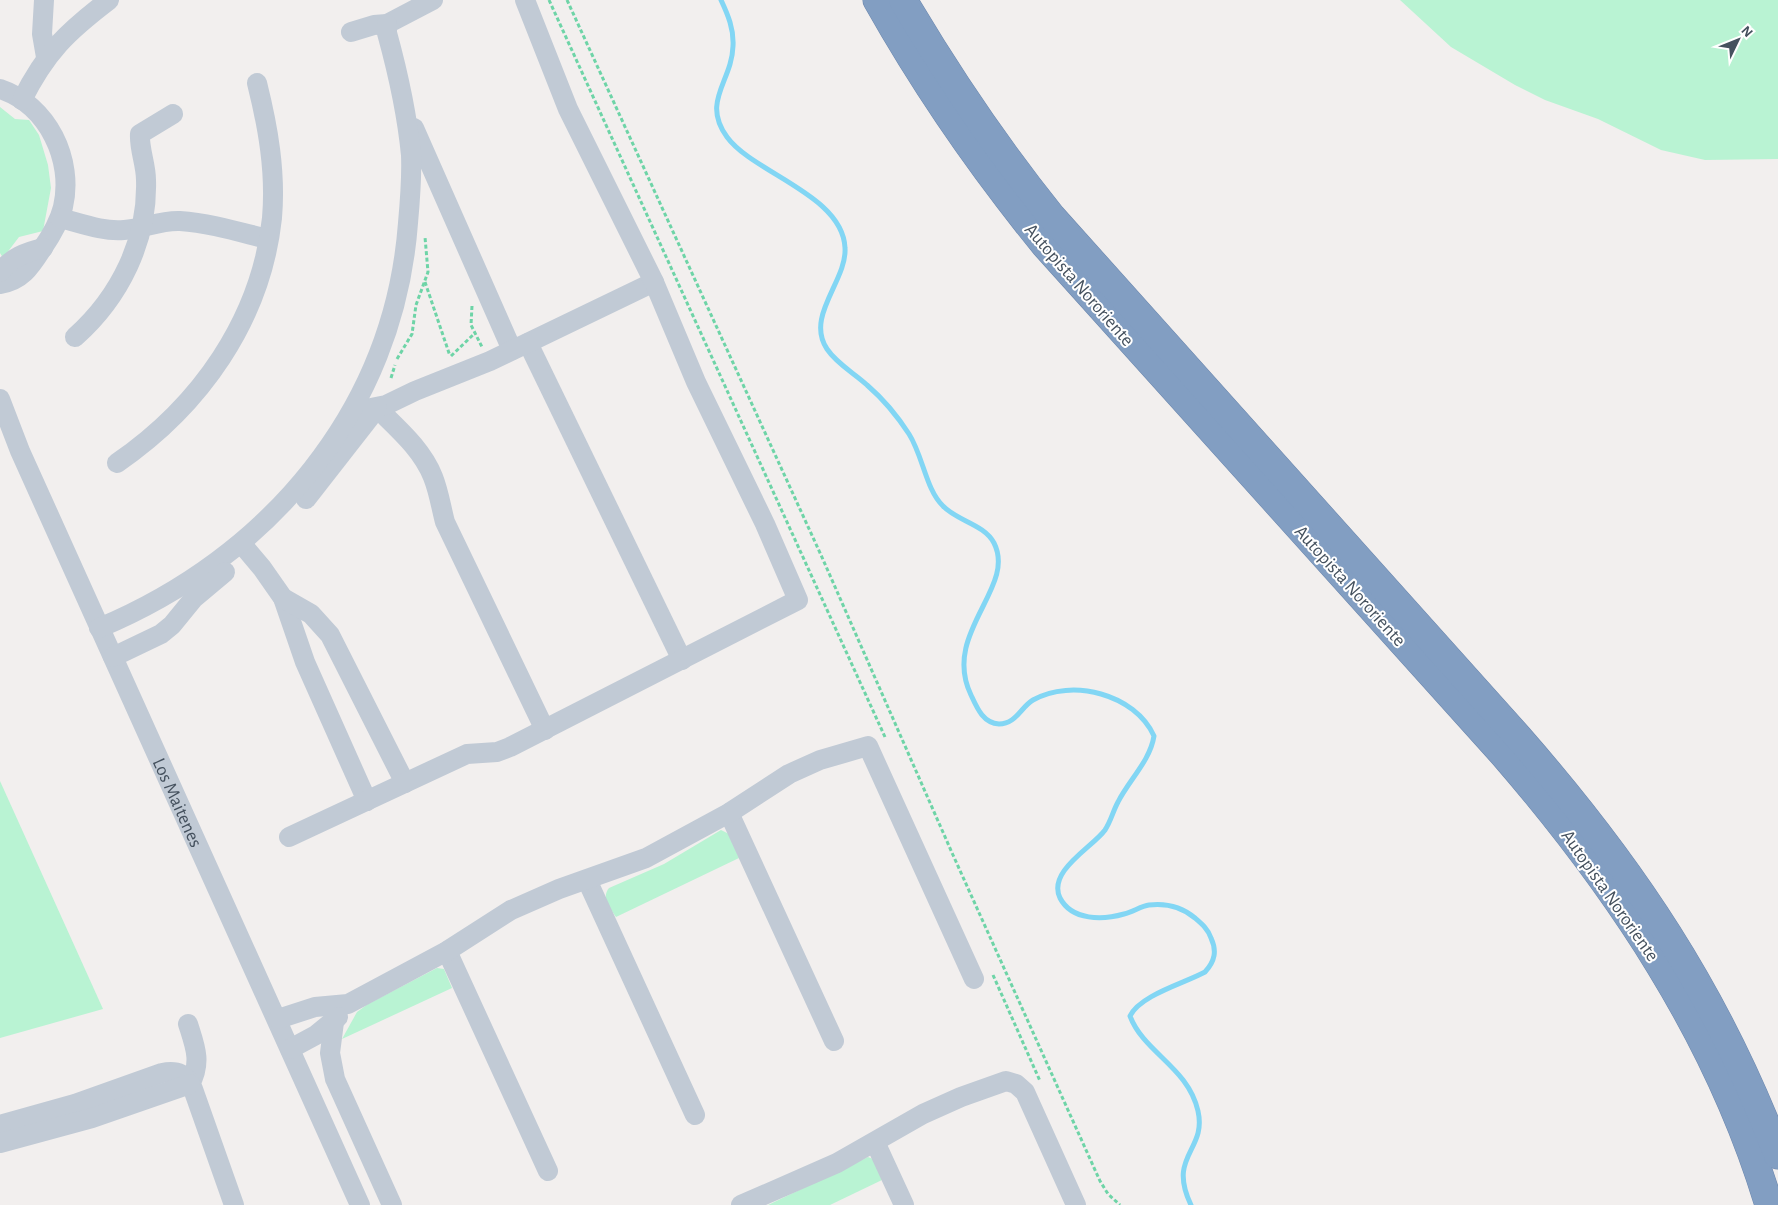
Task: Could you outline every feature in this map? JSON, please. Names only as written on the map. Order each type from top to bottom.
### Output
[{"type":"highway","name":"Autopista Nororiente","points":[[877,0],[952,121],[1005,196],[1045,245],[1503,754],[1594,866],[1653,952],[1691,1018],[1734,1110],[1769,1205]]},
{"type":"highway","name":"Autopista Nororiente","points":[[903,0],[969,105],[1015,171],[1052,218],[1518,738],[1595,828],[1647,900],[1694,974],[1738,1059],[1778,1155]]},
{"type":"street","points":[[44,0],[42,34],[46,57]]},
{"type":"street","points":[[22,100],[46,57],[72,30],[109,0]]},
{"type":"street","points":[[351,32],[374,25],[387,24],[433,0]]},
{"type":"street","points":[[289,837],[467,754],[497,752],[545,730],[798,600],[765,524],[696,382],[654,282],[568,108],[525,0]]},
{"type":"street","points":[[387,24],[387,33],[404,102],[433,174],[682,660]]},
{"type":"street","points":[[117,463],[140,447],[173,418],[218,364],[244,316],[262,266],[272,218],[272,164],[256,83]]},
{"type":"street","points":[[0,89],[22,100],[33,109],[52,132],[62,157],[66,182],[60,218],[33,264],[24,274],[0,284]]},
{"type":"street","points":[[99,628],[164,597],[246,548],[266,522],[306,479],[354,408],[372,370],[393,313],[406,250],[411,172],[404,102]]},
{"type":"street","points":[[75,337],[96,316],[116,289],[127,268],[143,226],[146,179],[140,134],[174,114]]},
{"type":"street","points":[[411,172],[424,168],[433,174]]},
{"type":"street","points":[[60,218],[115,231],[155,222],[180,221],[222,228],[267,239]]},
{"type":"street","points":[[0,272],[13,259],[43,248]]},
{"type":"street","points":[[354,408],[377,408],[520,346],[654,282]]},
{"type":"street","name":"Los Maitenes","points":[[0,399],[20,451],[99,628],[278,1019],[360,1205]]},
{"type":"street","points":[[377,408],[408,440],[429,468],[440,498],[445,522],[545,730]]},
{"type":"street","points":[[113,657],[161,634],[172,625],[203,589],[246,548],[304,502],[377,408]]},
{"type":"street","points":[[246,548],[283,598],[305,662],[367,801]]},
{"type":"street","points":[[283,598],[310,614],[330,635],[405,783]]},
{"type":"street","points":[[278,1019],[315,1007],[348,1004],[447,951],[511,910],[559,889],[588,880],[662,851],[729,813],[796,770],[844,752],[868,746],[982,975]]},
{"type":"street","points":[[729,813],[834,1041]]},
{"type":"street","points":[[588,880],[695,1115]]},
{"type":"street","points":[[447,951],[548,1171]]},
{"type":"street","points":[[290,1049],[334,1022],[348,1004]]},
{"type":"street","points":[[334,1022],[330,1053],[335,1079],[392,1205]]},
{"type":"street","points":[[188,1024],[198,1060],[190,1084]]},
{"type":"street","points":[[0,1143],[107,1094],[162,1073],[173,1071],[181,1073],[190,1084],[234,1205]]},
{"type":"street","points":[[741,1205],[837,1163],[923,1114],[1000,1081],[1011,1082],[1021,1087],[1031,1104],[1076,1205]]},
{"type":"street","points":[[0,1125],[42,1123]]},
{"type":"street","points":[[875,1142],[904,1205]]},
{"type":"path","points":[[549,0],[889,745]]},
{"type":"path","points":[[567,0],[821,555],[957,864],[1100,1181],[1108,1194],[1120,1205]]},
{"type":"path","points":[[425,282],[450,356]]},
{"type":"path","points":[[372,370],[398,382],[407,394]]},
{"type":"path","points":[[982,975],[1044,1088]]},
{"type":"green space","points":[[1400,0],[1778,0],[1778,159],[1705,160],[1661,150],[1598,119],[1545,100],[1515,85],[1451,47]]},
{"type":"green space","points":[[0,107],[15,119],[29,120],[39,135],[48,165],[51,188],[43,231],[19,237],[3,258],[0,253]]},
{"type":"green space","points":[[0,781],[103,1009],[0,1038]]},
{"type":"green space","points":[[721,830],[729,834],[739,858],[616,917],[606,899],[609,888],[664,864]]},
{"type":"green space","points":[[437,968],[444,969],[452,988],[342,1039],[357,1012],[368,1004]]},
{"type":"green space","points":[[868,1157],[873,1159],[882,1180],[830,1205],[768,1205]]},
{"type":"waterway","points":[[721,0],[731,28],[733,46],[728,70],[717,102],[720,124],[727,137],[739,150],[814,199],[829,213],[840,229],[845,248],[844,260],[824,311],[821,324],[822,337],[827,349],[841,364],[878,396],[900,421],[914,443],[932,491],[943,506],[984,531],[994,543],[998,560],[996,577],[971,632],[965,651],[964,673],[978,710],[993,723],[1005,723],[1014,718],[1033,700],[1066,690],[1083,691],[1101,694],[1118,700],[1145,721],[1154,736],[1148,754],[1116,805],[1105,830],[1065,869],[1060,878],[1058,888],[1060,898],[1065,906],[1080,915],[1098,918],[1116,916],[1149,905],[1168,905],[1190,914],[1210,935],[1214,947],[1214,956],[1205,972],[1153,996],[1143,1002],[1130,1016],[1145,1040],[1176,1071],[1185,1083],[1193,1096],[1198,1111],[1199,1124],[1197,1136],[1185,1164],[1183,1175],[1191,1205]]}]
